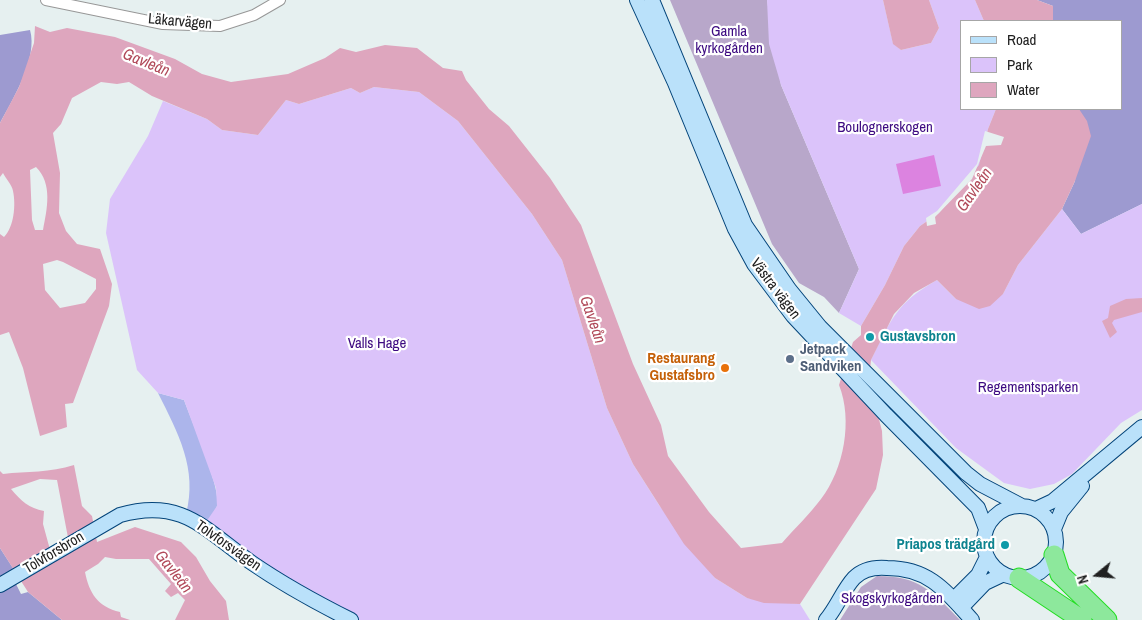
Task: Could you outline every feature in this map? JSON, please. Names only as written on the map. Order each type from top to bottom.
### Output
[{"type":"highway","points":[[1054,554],[1060,574],[1107,620]]},
{"type":"highway","points":[[1012,576],[1082,620]]},
{"type":"main road","name":"Västra vägen","points":[[637,0],[675,83],[735,229],[754,264],[776,296],[895,403],[966,474],[980,484],[1022,506]]},
{"type":"main road","name":"Västra vägen","points":[[652,0],[746,225],[816,330],[886,416],[978,508],[986,528]]},
{"type":"main road","points":[[1036,509],[1053,501],[1142,427]]},
{"type":"main road","points":[[1054,529],[1061,512],[1097,464]]},
{"type":"main road","points":[[1022,506],[1036,509],[1047,517],[1054,529],[1056,546],[1054,554],[1044,569],[1028,578],[1012,576],[985,583],[957,604],[978,575],[987,557],[984,543],[986,528],[991,521],[1004,509],[1022,506]]},
{"type":"main road","name":"Tolvforsvägen","points":[[97,527],[120,515],[137,510],[176,514],[204,525],[259,567],[306,598],[351,620]]},
{"type":"main road","name":"Tolvforsbron","points":[[6,582],[97,527]]},
{"type":"main road","points":[[987,557],[1012,576]]},
{"type":"main road","points":[[826,620],[854,578],[873,568],[899,568],[916,572],[938,583],[972,620]]},
{"type":"street","name":"Läkarvägen","points":[[46,0],[163,24],[220,26],[254,15],[280,0]]},
{"type":"shaded area","points":[[1037,0],[1142,0],[1142,204],[1081,234],[1062,209],[1075,181],[1078,110],[1122,110],[1122,20],[1053,20],[1053,6]]},
{"type":"shaded area","points":[[30,30],[32,41],[28,65],[18,90],[0,123],[0,35]]},
{"type":"shaded area","points":[[934,155],[941,186],[903,194],[896,164]]},
{"type":"shaded area","points":[[158,393],[184,400],[211,470],[217,506],[204,525],[186,514],[190,482],[188,466],[179,437]]},
{"type":"shaded area","points":[[0,548],[18,576],[14,580],[21,594],[28,592],[62,620],[0,620]]},
{"type":"green space","name":"Gamla kyrkogården","points":[[670,0],[767,0],[781,85],[859,269],[839,313],[824,297],[799,283],[772,244]]},
{"type":"green space","name":"Boulognerskogen","points":[[767,0],[883,0],[893,43],[901,50],[931,43],[939,28],[929,0],[975,0],[984,20],[960,20],[960,110],[996,110],[988,129],[980,165],[939,213],[920,226],[904,246],[885,285],[861,326],[839,313],[859,269],[781,85],[769,44]]},
{"type":"green space","name":"Valls Hage","points":[[374,87],[419,92],[458,121],[532,214],[562,260],[607,408],[633,464],[659,505],[715,578],[747,598],[800,604],[810,620],[351,620],[204,525],[217,506],[216,488],[184,400],[158,393],[137,370],[106,233],[110,199],[148,136],[163,101],[207,119],[222,130],[258,135],[286,100],[299,104],[351,88],[360,93]]},
{"type":"green space","name":"Regementsparken","points":[[1142,204],[1142,410],[1121,423],[1072,474],[1054,484],[1030,489],[1004,483],[956,448],[871,360],[896,314],[903,305],[923,288],[937,280],[956,299],[1003,294],[1018,265],[1062,209],[1081,234]]},
{"type":"green space","name":"Skogskyrkogården","points":[[877,576],[904,579],[924,587],[933,593],[960,620],[840,620],[861,587]]},
{"type":"water","points":[[883,0],[929,0],[939,28],[931,43],[901,50],[893,44]]},
{"type":"water","points":[[975,0],[1037,0],[1053,6],[1053,20],[984,20]]},
{"type":"water","name":"Gavleån","points":[[35,26],[50,32],[67,28],[115,37],[175,59],[202,74],[231,82],[288,74],[325,58],[340,48],[356,52],[385,45],[417,48],[443,68],[462,71],[466,80],[489,109],[509,126],[550,178],[581,225],[633,364],[661,425],[668,456],[709,512],[741,548],[782,543],[816,505],[829,487],[844,444],[846,429],[845,413],[839,385],[853,342],[861,335],[861,326],[885,285],[904,246],[920,226],[939,213],[979,165],[988,129],[996,110],[1080,110],[1087,121],[1091,136],[1075,181],[1062,209],[1018,265],[1003,294],[990,306],[979,309],[956,299],[937,280],[914,293],[894,314],[871,360],[869,380],[882,431],[883,455],[876,489],[800,604],[764,603],[747,598],[715,578],[684,544],[633,464],[607,408],[562,260],[532,214],[458,121],[419,92],[374,87],[360,93],[351,88],[299,104],[286,100],[258,135],[222,130],[207,119],[152,96],[129,82],[117,84],[101,82],[72,98],[61,124],[53,133],[60,173],[59,213],[66,231],[77,244],[100,249],[112,284],[109,306],[73,403],[65,404],[67,427],[40,436],[23,368],[9,332],[0,335],[0,234],[4,237],[10,228],[14,203],[11,186],[3,173],[0,177],[0,123],[19,87],[34,43]],"holes":[[[36,167],[47,189],[47,205],[43,230],[35,230],[32,220],[30,170]],[[57,260],[96,279],[96,289],[85,303],[60,308],[45,290],[43,264]]]},
{"type":"water","points":[[1142,298],[1142,312],[1114,320],[1112,323],[1117,332],[1110,338],[1102,321],[1108,318],[1110,306],[1126,299]]},
{"type":"water","name":"Gavleån","points":[[74,465],[82,506],[92,516],[97,542],[135,527],[181,542],[196,557],[210,581],[226,601],[229,620],[175,620],[185,600],[178,593],[171,597],[165,591],[171,584],[149,559],[105,557],[85,572],[92,593],[100,603],[120,612],[121,617],[130,620],[62,620],[28,592],[0,548],[0,471],[3,474],[65,468]],"holes":[[[40,479],[57,480],[70,548],[52,557],[43,524],[44,511],[26,503],[11,489]]]},
{"type":"pier","points":[[985,131],[1004,137],[1001,145],[986,146],[972,179],[935,217],[936,224],[927,226],[926,218],[937,211],[977,164]]},
{"type":"place","name":"Gustavsbron","points":[[870,337]]},
{"type":"place","name":"Jetpack Sandviken","points":[[790,359]]},
{"type":"place","name":"Restaurang Gustafsbro","points":[[725,368]]},
{"type":"place","name":"Priapos trädgård","points":[[1005,545]]}]
